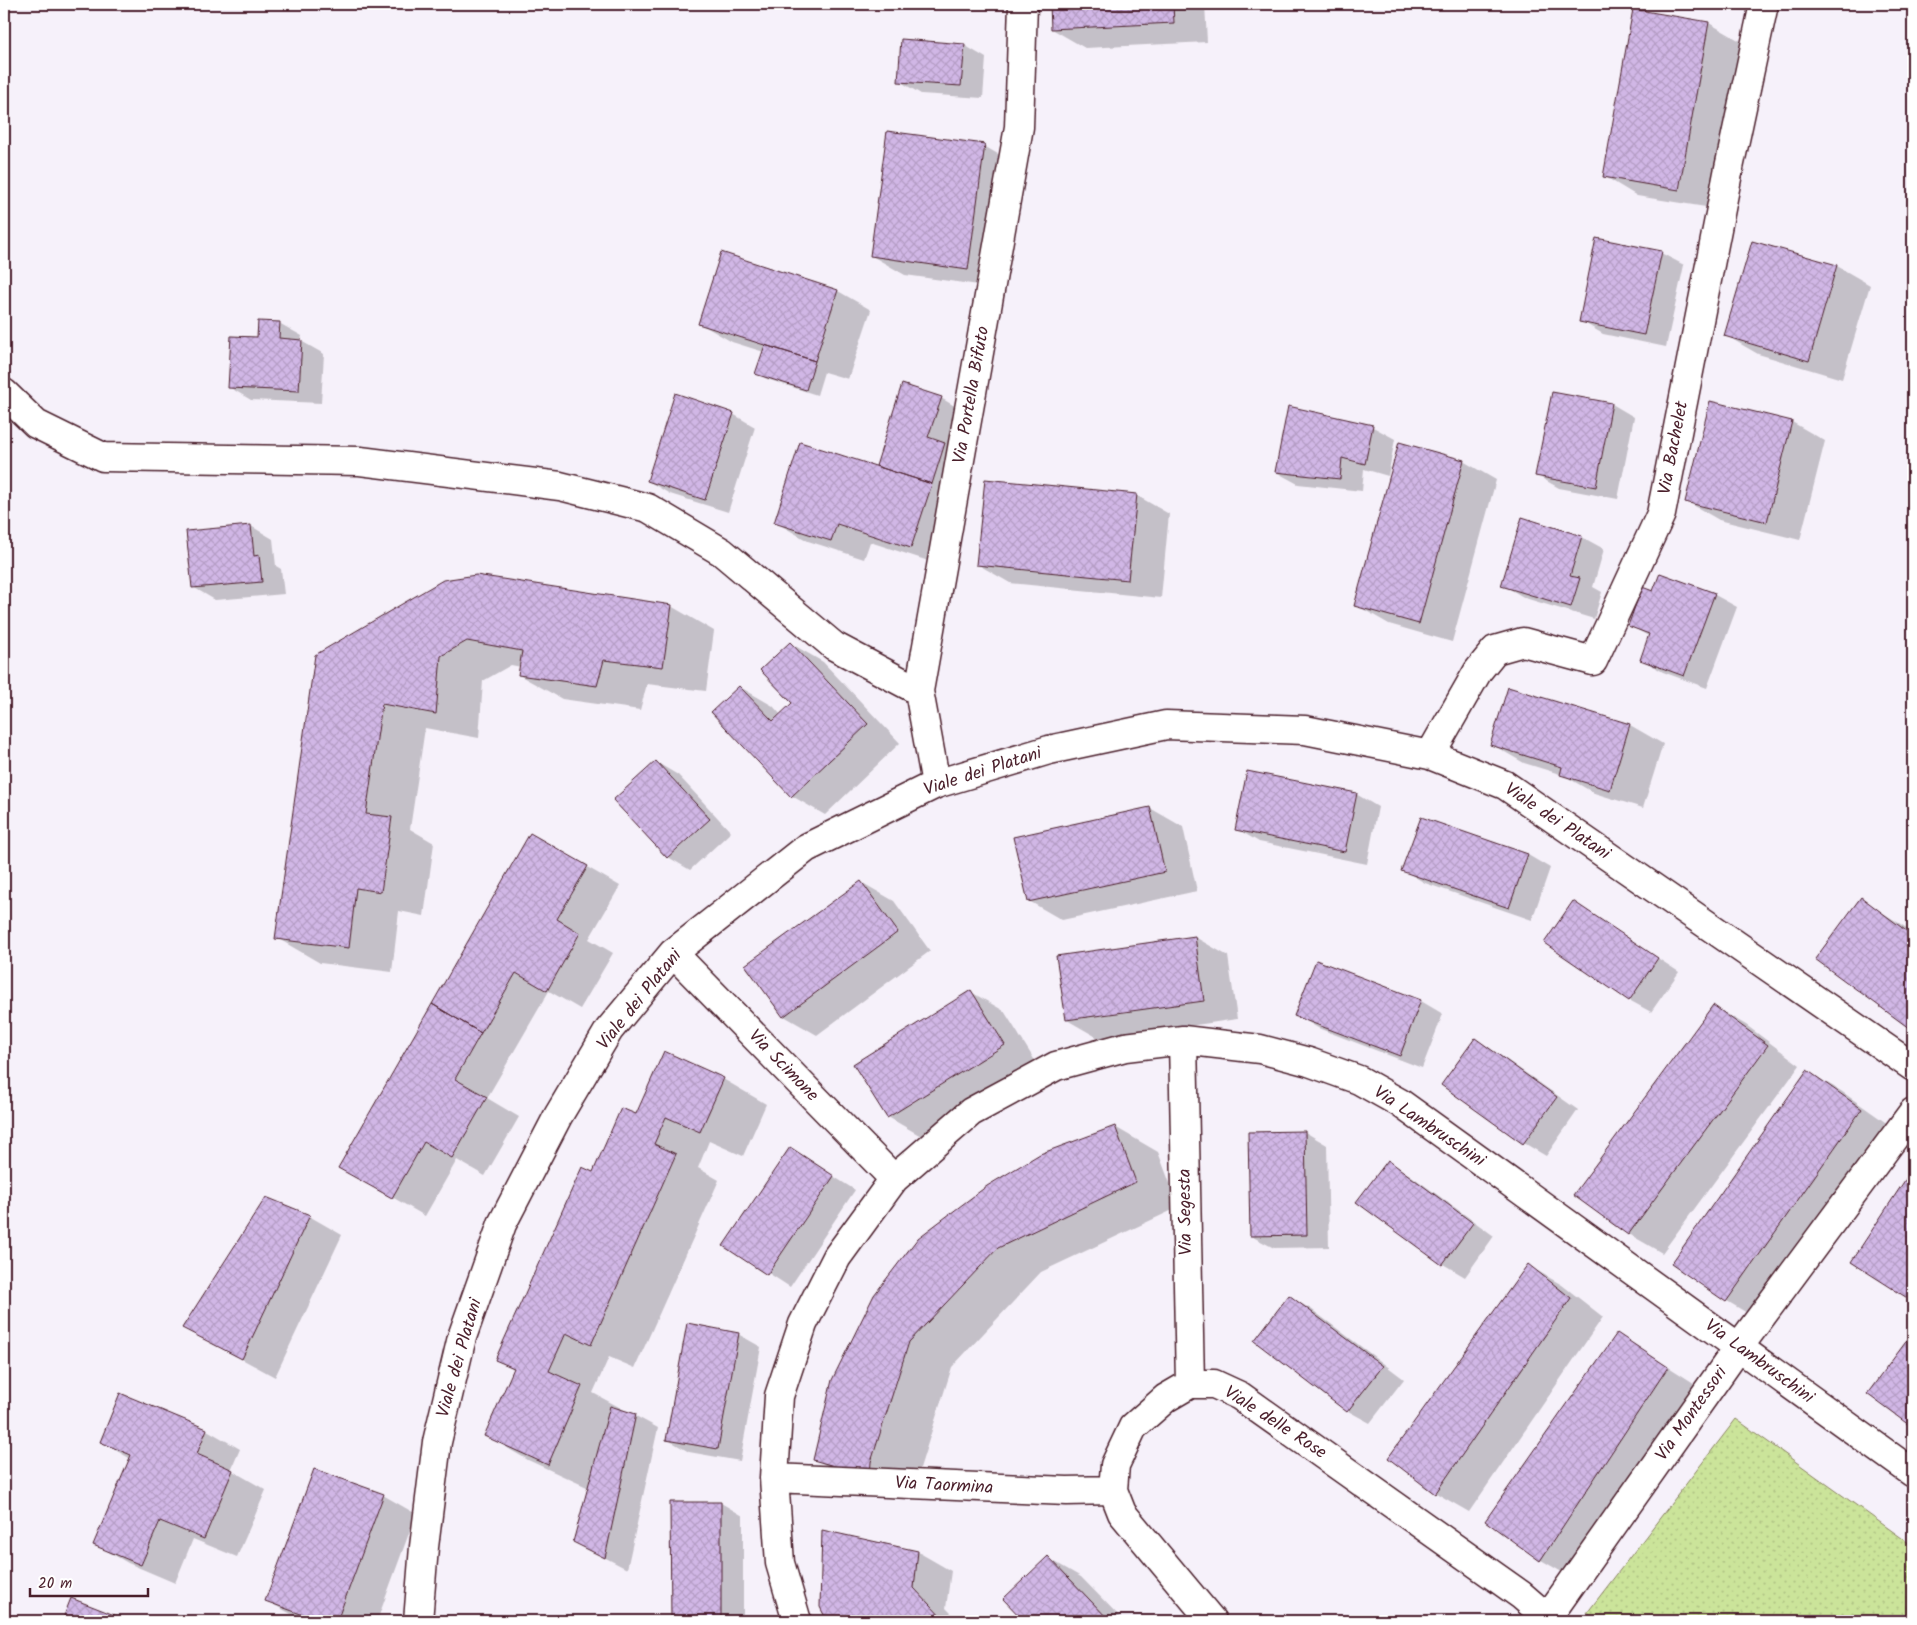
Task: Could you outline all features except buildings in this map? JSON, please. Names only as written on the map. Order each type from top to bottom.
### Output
[{"type":"street","name":"Via Portella Bifuto","points":[[936,784],[919,691],[1020,127],[1022,4]]},
{"type":"street","name":"Via Bachelet","points":[[1430,755],[1478,671],[1495,650],[1523,642],[1593,661],[1661,514],[1729,168],[1764,4]]},
{"type":"street","points":[[4,393],[36,424],[103,457],[360,461],[560,486],[648,508],[722,552],[834,646],[919,691]]},
{"type":"street","name":"Viale dei Platani","points":[[418,1621],[424,1547],[437,1442],[462,1337],[502,1224],[558,1116],[609,1030],[673,953],[806,848],[936,784],[1049,750],[1166,726],[1305,730],[1430,755],[1505,785],[1913,1066]]},
{"type":"street","name":"Via Scimone","points":[[673,953],[894,1179]]},
{"type":"street","name":"Via Lambruschini","points":[[797,1621],[780,1563],[774,1478],[779,1396],[803,1324],[837,1257],[894,1179],[971,1112],[1056,1066],[1125,1047],[1183,1040],[1260,1049],[1309,1062],[1367,1085],[1400,1103],[1913,1473]]},
{"type":"street","name":"Via Segesta","points":[[1183,1040],[1190,1384]]},
{"type":"street","name":"Via Montessori","points":[[1548,1620],[1738,1348],[1913,1112]]},
{"type":"street","points":[[1190,1384],[1166,1398],[1133,1427],[1116,1465],[1113,1490],[1122,1513],[1211,1621]]},
{"type":"street","name":"Viale delle Rose","points":[[1190,1384],[1214,1384],[1240,1396],[1521,1595],[1548,1620]]},
{"type":"street","name":"Via Taormina","points":[[774,1478],[1067,1491],[1113,1490]]},
{"type":"green space","points":[[1736,1419],[1913,1546],[1913,1621],[1599,1621],[1587,1613]]}]
